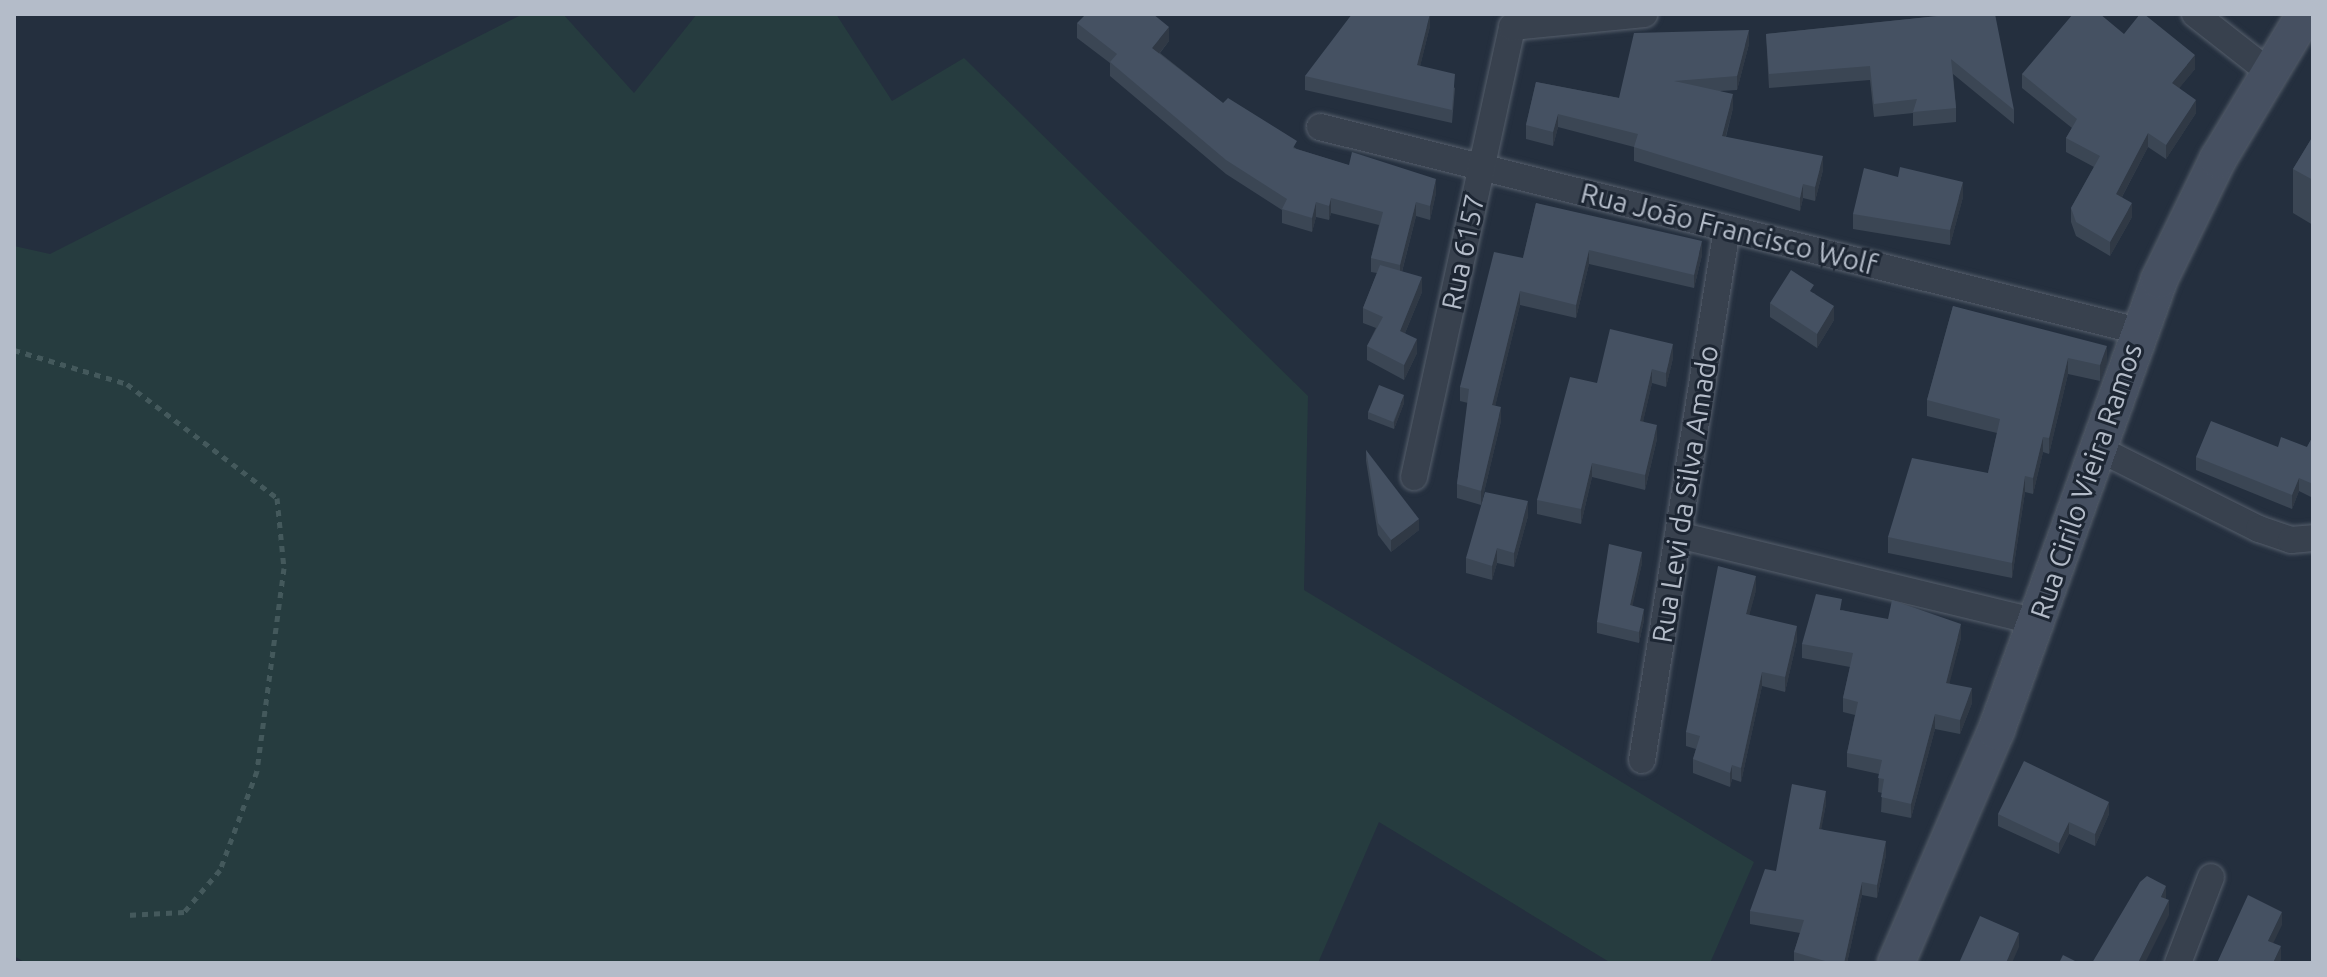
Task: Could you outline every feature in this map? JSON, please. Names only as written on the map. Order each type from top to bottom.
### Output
[{"type":"main road","name":"Rua Cirilo Vieira Ramos","points":[[1896,963],[2037,622],[2139,331],[2190,214],[2305,14]]},
{"type":"street","name":"Rua 6157","points":[[1414,477],[1512,27],[1644,14]]},
{"type":"street","points":[[2195,14],[2269,72]]},
{"type":"street","name":"Rua João Francisco Wolf","points":[[1320,127],[2139,331]]},
{"type":"street","name":"Rua Levi da Silva Amado","points":[[1642,760],[1727,229]]},
{"type":"street","points":[[2099,449],[2259,529],[2291,540],[2313,538]]},
{"type":"street","points":[[1678,535],[2037,622]]},
{"type":"street","points":[[2178,963],[2211,877]]},
{"type":"path","points":[[14,350],[127,384],[277,498],[284,568],[257,771],[220,870],[184,912],[126,915]]},
{"type":"green space","points":[[523,14],[563,14],[634,93],[697,14],[836,14],[892,101],[964,58],[1308,396],[1304,590],[1754,862],[1710,963],[1611,963],[1379,822],[1318,963],[26,963],[14,956],[14,246],[50,254]]},
{"type":"building","points":[[1086,14],[1153,14],[1169,27],[1152,48],[1223,103],[1228,98],[1297,141],[1293,148],[1349,165],[1352,152],[1436,179],[1430,206],[1416,202],[1400,265],[1371,258],[1383,212],[1331,198],[1329,206],[1316,202],[1312,218],[1282,209],[1287,199],[1226,160],[1110,62],[1117,54],[1077,23]]},
{"type":"building","points":[[1352,14],[1430,14],[1417,65],[1455,74],[1452,110],[1305,76]]},
{"type":"building","points":[[1957,14],[1995,14],[2014,110],[1951,59],[1956,108],[1913,112],[1917,99],[1874,104],[1870,66],[1769,74],[1766,34]]},
{"type":"building","points":[[2073,14],[2100,14],[2124,34],[2140,14],[2144,14],[2195,55],[2172,83],[2196,100],[2166,145],[2148,133],[2116,194],[2132,203],[2110,242],[2076,222],[2071,208],[2100,156],[2066,138],[2077,119],[2022,74]]},
{"type":"building","points":[[1749,30],[1737,76],[1674,81],[1733,94],[1722,136],[1823,156],[1815,187],[1803,184],[1800,198],[1634,147],[1638,134],[1558,114],[1553,132],[1526,125],[1536,82],[1619,98],[1634,33]]},
{"type":"building","points":[[2313,136],[2313,180],[2293,169]]},
{"type":"building","points":[[1900,167],[1963,182],[1950,230],[1853,214],[1864,168],[1898,177]]},
{"type":"building","points":[[1536,203],[1702,241],[1694,275],[1589,250],[1576,305],[1520,291],[1492,405],[1501,407],[1481,491],[1457,484],[1469,389],[1460,387],[1494,252],[1523,258]]},
{"type":"building","points":[[1380,265],[1422,277],[1400,331],[1417,339],[1404,365],[1367,346],[1383,317],[1363,308]]},
{"type":"building","points":[[1791,270],[1814,285],[1810,291],[1834,306],[1817,334],[1770,303]]},
{"type":"building","points":[[1953,306],[2107,346],[2100,365],[2068,358],[2049,438],[2043,437],[2033,478],[2025,476],[2012,563],[1888,537],[1912,458],[1988,473],[2000,419],[1927,400]]},
{"type":"building","points":[[1610,329],[1673,344],[1666,373],[1652,369],[1640,421],[1657,425],[1645,475],[1592,463],[1581,509],[1537,500],[1570,377],[1597,383]]},
{"type":"building","points":[[1379,385],[1404,395],[1393,422],[1368,412]]},
{"type":"building","points":[[2211,421],[2278,447],[2281,437],[2307,447],[2313,436],[2313,484],[2299,478],[2292,495],[2196,457]]},
{"type":"building","points":[[1366,450],[1419,519],[1391,540],[1378,523]]},
{"type":"building","points":[[1485,492],[1528,501],[1514,553],[1497,548],[1492,566],[1466,558]]},
{"type":"building","points":[[1609,544],[1642,552],[1630,605],[1644,609],[1639,632],[1597,622]]},
{"type":"building","points":[[1718,566],[1756,576],[1746,614],[1797,626],[1785,677],[1762,672],[1741,768],[1732,765],[1730,773],[1693,759],[1700,736],[1686,732]]},
{"type":"building","points":[[1816,594],[1842,599],[1840,610],[1888,619],[1892,600],[1961,624],[1946,683],[1972,688],[1960,720],[1935,714],[1911,804],[1881,797],[1884,779],[1878,778],[1882,760],[1847,753],[1858,702],[1843,698],[1853,653],[1802,644]]},
{"type":"building","points":[[2024,761],[2109,802],[2095,834],[2069,822],[2059,843],[1998,814]]},
{"type":"building","points":[[1792,784],[1826,791],[1819,829],[1886,841],[1877,885],[1862,882],[1844,963],[1832,963],[1794,952],[1804,920],[1750,911],[1765,869],[1776,871]]},
{"type":"building","points":[[2147,876],[2166,886],[2161,897],[2169,900],[2138,963],[2092,963],[2140,882]]},
{"type":"building","points":[[2248,895],[2282,912],[2268,941],[2281,946],[2273,963],[2217,963]]},
{"type":"building","points":[[1980,916],[2019,933],[2006,963],[1959,963]]},
{"type":"building","points":[[2063,955],[2079,963],[2059,963]]}]
